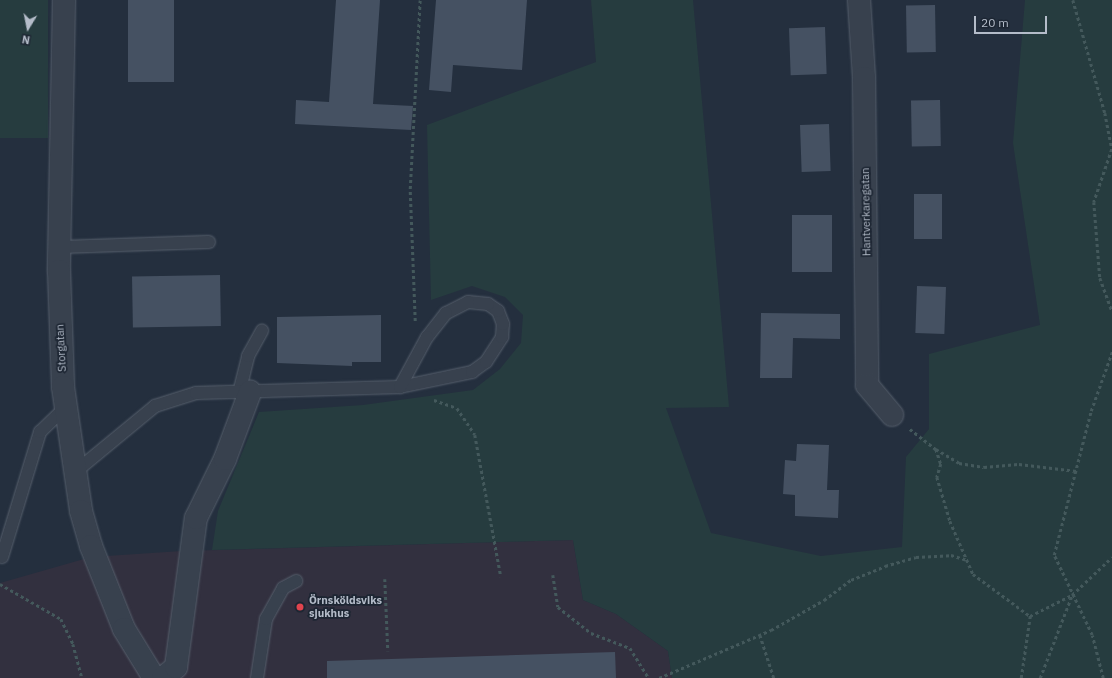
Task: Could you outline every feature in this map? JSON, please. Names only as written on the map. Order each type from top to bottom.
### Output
[{"type":"street","name":"Storgatan","points":[[64,0],[60,337],[66,407],[81,512],[108,592],[124,629],[154,678]]},
{"type":"street","name":"Hantverkaregatan","points":[[859,0],[864,78],[867,385],[892,416]]},
{"type":"street","points":[[163,678],[176,667],[196,518],[225,459],[244,392]]},
{"type":"lane","points":[[60,247],[209,242]]},
{"type":"lane","points":[[75,472],[156,406],[196,392],[400,387],[472,372],[495,352],[503,324],[498,311],[488,304],[468,302],[446,313],[427,337],[400,387]]},
{"type":"lane","points":[[244,392],[248,356],[262,331]]},
{"type":"lane","points":[[2,556],[40,432],[66,407]]},
{"type":"lane","points":[[257,678],[266,619],[283,588],[296,581]]},
{"type":"path","points":[[420,0],[410,215],[416,330],[427,337]]},
{"type":"path","points":[[1073,0],[1105,113],[1112,149],[1094,202],[1100,278],[1112,311]]},
{"type":"path","points":[[1103,678],[1092,635],[1054,555],[1077,471],[1091,411],[1112,352]]},
{"type":"path","points":[[400,387],[457,408],[475,435],[501,577]]},
{"type":"path","points":[[892,416],[936,449],[959,463],[984,467],[1019,464],[1077,471]]},
{"type":"path","points":[[936,449],[941,464],[937,477],[948,513],[973,574],[1030,616]]},
{"type":"path","points":[[659,678],[760,635],[824,600],[851,580],[885,566],[916,557],[951,556],[967,560]]},
{"type":"path","points":[[1030,616],[1072,595],[1112,557]]},
{"type":"path","points":[[553,576],[558,607],[590,633],[630,648],[649,678]]},
{"type":"path","points":[[385,579],[388,651]]},
{"type":"path","points":[[0,584],[61,619],[73,644],[82,678]]},
{"type":"path","points":[[1040,678],[1072,595]]},
{"type":"path","points":[[1021,678],[1030,616]]},
{"type":"path","points":[[760,635],[774,678]]},
{"type":"shaded area","name":"Örnsköldsviks sjukhus","points":[[573,540],[583,600],[616,614],[668,651],[672,678],[0,678],[0,583],[91,557],[182,551]]},
{"type":"green space","points":[[0,0],[48,0],[48,138],[0,138]]},
{"type":"green space","points":[[591,0],[693,0],[729,407],[666,408],[711,533],[821,556],[902,547],[906,457],[929,429],[929,354],[1040,325],[1013,143],[1025,0],[1112,0],[1112,678],[672,678],[668,651],[616,614],[583,600],[573,540],[212,550],[218,511],[259,412],[363,405],[473,390],[500,369],[521,343],[523,315],[505,297],[472,286],[431,300],[427,125],[596,62]]},
{"type":"building","points":[[128,0],[174,0],[174,82],[128,82]]},
{"type":"building","points":[[336,0],[380,0],[373,104],[413,106],[411,130],[295,124],[296,100],[329,102]]},
{"type":"building","points":[[436,0],[527,0],[522,70],[453,65],[451,92],[429,90]]},
{"type":"building","points":[[935,5],[936,52],[907,52],[906,6]]},
{"type":"building","points":[[825,27],[827,74],[791,75],[789,28]]},
{"type":"building","points":[[940,100],[941,146],[912,146],[911,101]]},
{"type":"building","points":[[829,124],[831,171],[802,172],[800,125]]},
{"type":"building","points":[[914,194],[942,194],[942,239],[914,239]]},
{"type":"building","points":[[792,215],[832,215],[832,272],[792,272]]},
{"type":"building","points":[[220,275],[221,326],[133,328],[132,277]]},
{"type":"building","points":[[917,286],[946,287],[944,334],[915,333]]},
{"type":"building","points":[[761,313],[840,314],[840,339],[793,338],[792,378],[760,378]]},
{"type":"building","points":[[381,315],[381,362],[352,362],[352,366],[277,363],[277,317]]},
{"type":"building","points":[[797,444],[829,445],[827,490],[839,490],[838,518],[795,516],[795,495],[783,494],[785,460],[796,461]]},
{"type":"building","points":[[615,652],[616,678],[327,678],[327,661]]},
{"type":"place","name":"Örnsköldsviks sjukhus","points":[[300,607]]}]
